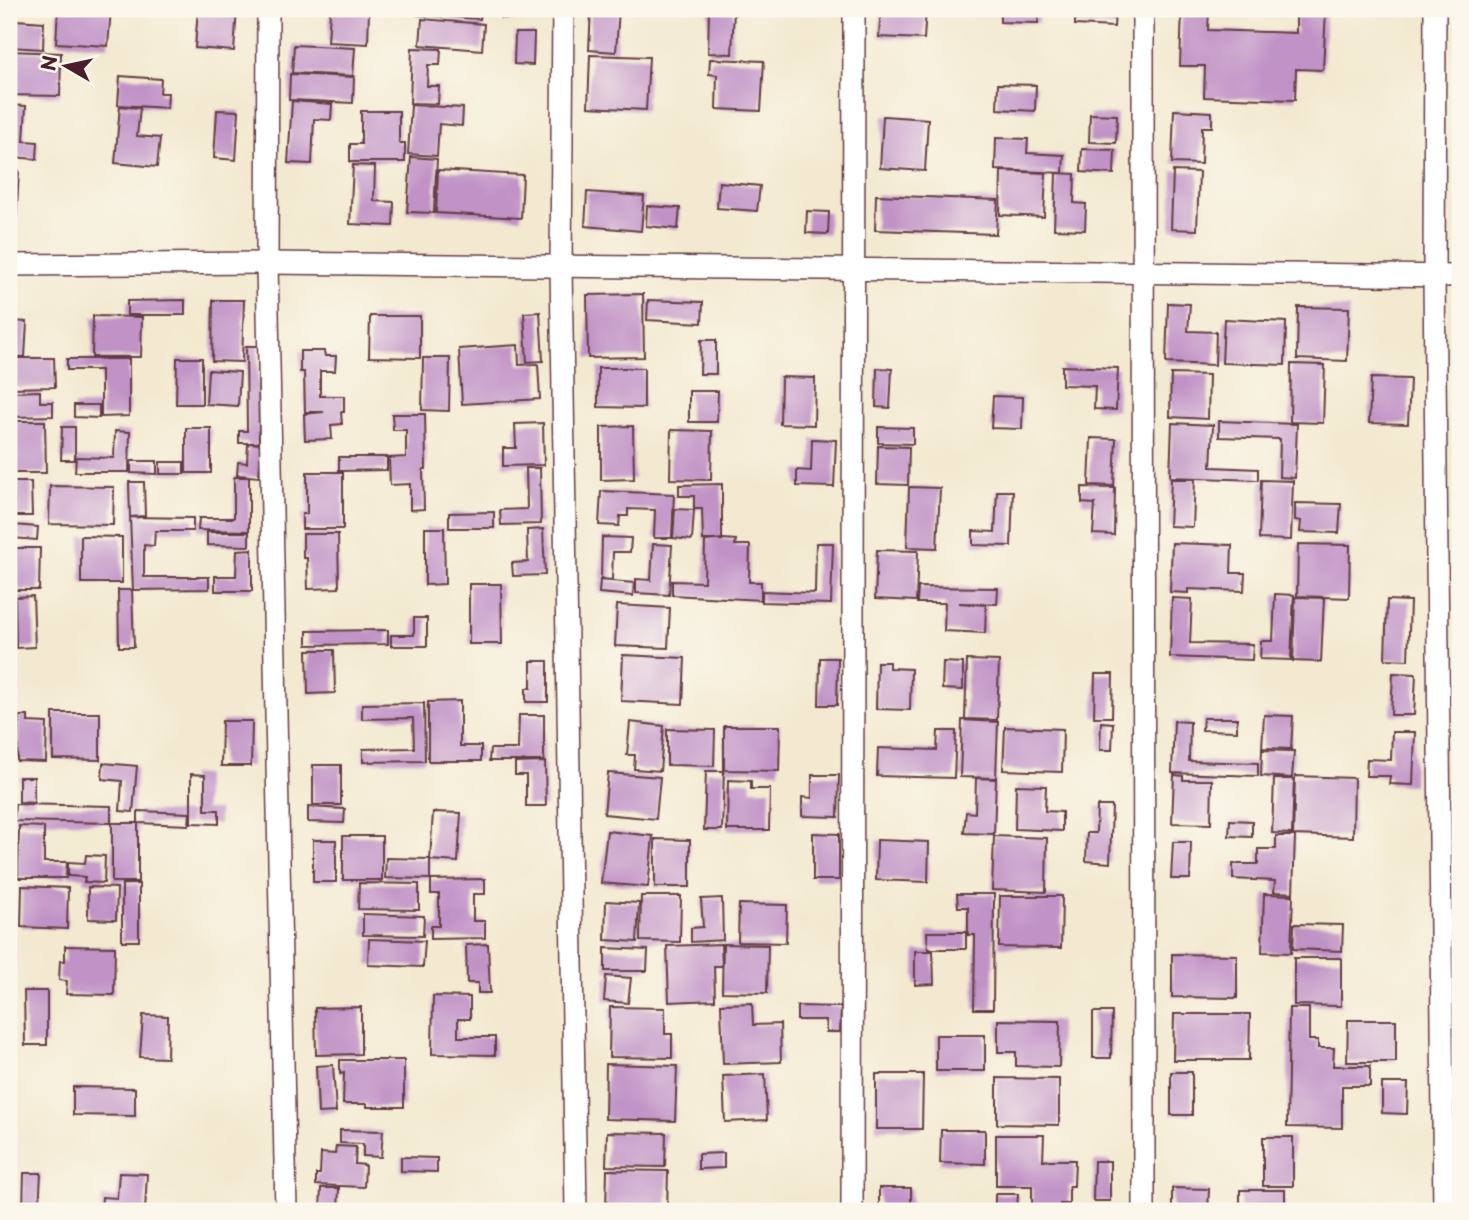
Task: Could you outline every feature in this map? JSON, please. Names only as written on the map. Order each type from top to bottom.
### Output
[{"type":"street","points":[[268,9],[267,263],[286,1211]]},
{"type":"street","points":[[563,9],[562,267],[576,1211]]},
{"type":"street","points":[[852,1211],[854,9]]},
{"type":"street","points":[[1143,9],[1144,1211]]},
{"type":"street","points":[[1435,9],[1434,277],[1444,1211]]},
{"type":"street","points":[[9,265],[267,263],[1460,276]]},
{"type":"building","points":[[9,9],[17,9],[16,20],[44,22],[43,49],[9,47]]},
{"type":"building","points":[[58,9],[111,9],[108,46],[56,43]]},
{"type":"building","points":[[198,9],[237,9],[234,51],[195,48]]},
{"type":"building","points":[[323,9],[369,9],[368,44],[328,42],[330,11]]},
{"type":"building","points":[[417,9],[481,9],[480,19],[417,15]]},
{"type":"building","points":[[501,9],[533,9],[532,20],[501,18]]},
{"type":"building","points":[[591,9],[619,9],[616,52],[589,50]]},
{"type":"building","points":[[709,9],[734,9],[732,54],[708,53]]},
{"type":"building","points":[[881,9],[926,9],[924,39],[879,37]]},
{"type":"building","points":[[1000,9],[1039,9],[1038,23],[1000,22]]},
{"type":"building","points":[[1075,9],[1115,9],[1114,27],[1075,25]]},
{"type":"building","points":[[1182,9],[1209,9],[1208,30],[1296,33],[1296,9],[1326,9],[1323,70],[1296,69],[1295,100],[1204,97],[1205,66],[1180,66]]},
{"type":"building","points":[[422,19],[484,24],[482,50],[420,45]]},
{"type":"building","points":[[515,33],[534,33],[533,65],[514,64]]},
{"type":"building","points":[[294,45],[355,48],[353,76],[292,73]]},
{"type":"building","points":[[412,48],[441,49],[440,65],[428,65],[427,86],[439,86],[438,104],[410,103]]},
{"type":"building","points":[[9,51],[61,53],[60,96],[9,95]]},
{"type":"building","points":[[590,55],[649,57],[646,110],[588,107]]},
{"type":"building","points":[[710,59],[764,61],[761,111],[716,109],[717,75],[709,74]]},
{"type":"building","points":[[290,74],[354,77],[353,103],[289,100]]},
{"type":"building","points":[[120,76],[161,79],[160,93],[168,93],[167,108],[118,105]]},
{"type":"building","points":[[998,84],[1036,85],[1035,111],[997,109]]},
{"type":"building","points":[[292,101],[332,104],[331,120],[314,119],[312,164],[288,163]]},
{"type":"building","points":[[9,105],[26,106],[24,141],[38,142],[37,159],[9,157]]},
{"type":"building","points":[[411,105],[463,108],[462,126],[439,124],[437,156],[408,154]]},
{"type":"building","points":[[120,106],[140,108],[137,136],[160,138],[157,167],[115,163]]},
{"type":"building","points":[[217,110],[239,111],[236,160],[214,158]]},
{"type":"building","points":[[1174,110],[1212,112],[1212,127],[1202,127],[1201,164],[1172,163]]},
{"type":"building","points":[[361,111],[399,111],[399,143],[405,143],[405,162],[350,162],[350,144],[361,144]]},
{"type":"building","points":[[1090,114],[1117,115],[1116,143],[1089,142]]},
{"type":"building","points":[[883,116],[928,119],[925,171],[880,168]]},
{"type":"building","points":[[996,138],[1028,139],[1027,153],[1064,155],[1063,173],[995,170]]},
{"type":"building","points":[[1082,149],[1115,150],[1114,174],[1081,172]]},
{"type":"building","points":[[411,157],[437,159],[434,213],[407,212]]},
{"type":"building","points":[[353,165],[375,166],[374,201],[394,202],[393,226],[350,224]]},
{"type":"building","points":[[9,170],[19,171],[16,223],[9,222]]},
{"type":"building","points":[[438,170],[523,175],[521,218],[436,213]]},
{"type":"building","points":[[1001,171],[1046,173],[1044,217],[1000,215]]},
{"type":"building","points":[[1173,171],[1199,172],[1197,230],[1171,229]]},
{"type":"building","points":[[1056,173],[1075,174],[1074,203],[1086,204],[1085,230],[1054,229]]},
{"type":"building","points":[[719,182],[760,186],[757,211],[717,208]]},
{"type":"building","points":[[587,192],[644,196],[641,231],[585,226]]},
{"type":"building","points":[[876,195],[998,200],[996,234],[875,230]]},
{"type":"building","points":[[647,206],[680,208],[678,229],[646,226]]},
{"type":"building","points":[[807,211],[829,212],[828,234],[806,233]]},
{"type":"building","points":[[643,294],[644,357],[588,358],[587,295]]},
{"type":"building","points":[[185,300],[185,315],[127,315],[127,301]]},
{"type":"building","points":[[213,300],[244,300],[242,362],[212,361]]},
{"type":"building","points":[[648,300],[703,302],[702,323],[647,320]]},
{"type":"building","points":[[1168,303],[1190,304],[1188,331],[1216,332],[1215,365],[1166,363]]},
{"type":"building","points":[[1298,307],[1349,308],[1347,361],[1297,359]]},
{"type":"building","points":[[540,312],[543,361],[527,362],[524,313]]},
{"type":"building","points":[[93,316],[142,317],[141,357],[92,357]]},
{"type":"building","points":[[370,316],[420,316],[420,358],[369,357]]},
{"type":"building","points":[[1224,319],[1286,322],[1285,365],[1222,363]]},
{"type":"building","points":[[12,321],[27,322],[25,357],[10,356]]},
{"type":"building","points":[[701,340],[716,340],[716,374],[700,374]]},
{"type":"building","points":[[518,345],[519,365],[538,364],[540,399],[462,404],[459,349]]},
{"type":"building","points":[[246,346],[258,346],[259,443],[239,443],[239,431],[247,431]]},
{"type":"building","points":[[300,351],[324,351],[325,356],[336,356],[335,371],[320,371],[320,396],[344,396],[342,424],[331,425],[332,439],[305,440],[304,414],[324,412],[305,412],[304,372],[300,372]]},
{"type":"building","points":[[9,358],[54,358],[55,387],[9,388]]},
{"type":"building","points":[[177,358],[202,358],[202,404],[176,404]]},
{"type":"building","points":[[423,358],[450,358],[449,411],[422,410]]},
{"type":"building","points":[[67,359],[129,359],[129,416],[101,417],[101,370],[67,370]]},
{"type":"building","points":[[1291,364],[1325,365],[1323,423],[1290,422]]},
{"type":"building","points":[[1062,366],[1118,368],[1116,410],[1094,409],[1095,386],[1062,385]]},
{"type":"building","points":[[598,368],[644,368],[644,408],[598,407]]},
{"type":"building","points":[[877,368],[892,369],[890,408],[876,407]]},
{"type":"building","points":[[208,370],[240,372],[238,406],[206,404]]},
{"type":"building","points":[[1171,374],[1209,375],[1208,419],[1170,417]]},
{"type":"building","points":[[781,377],[815,378],[814,425],[780,424]]},
{"type":"building","points":[[1371,378],[1410,379],[1408,424],[1369,423]]},
{"type":"building","points":[[40,391],[40,402],[53,402],[53,416],[12,417],[12,392]]},
{"type":"building","points":[[689,391],[718,391],[717,422],[689,422]]},
{"type":"building","points":[[993,396],[1023,397],[1022,429],[991,428]]},
{"type":"building","points":[[74,405],[99,405],[99,418],[74,417]]},
{"type":"building","points":[[392,414],[425,414],[424,509],[410,510],[410,484],[390,485],[389,458],[406,457],[406,430],[393,430]]},
{"type":"building","points":[[13,421],[45,421],[46,473],[13,473]]},
{"type":"building","points":[[1219,421],[1297,424],[1295,478],[1279,477],[1280,439],[1219,437]]},
{"type":"building","points":[[543,423],[544,465],[503,466],[503,448],[516,448],[515,424]]},
{"type":"building","points":[[1172,423],[1213,425],[1211,467],[1258,469],[1258,480],[1170,477]]},
{"type":"building","points":[[633,426],[634,479],[601,480],[601,427]]},
{"type":"building","points":[[62,427],[75,427],[75,460],[61,460]]},
{"type":"building","points":[[878,427],[913,428],[913,444],[878,443]]},
{"type":"building","points":[[186,428],[211,428],[211,473],[186,473]]},
{"type":"building","points":[[671,430],[712,431],[711,480],[670,479]]},
{"type":"building","points":[[115,431],[130,432],[129,472],[75,472],[76,457],[114,458]]},
{"type":"building","points":[[1091,438],[1116,439],[1114,486],[1089,485]]},
{"type":"building","points":[[812,439],[836,440],[834,487],[797,486],[797,470],[811,471]]},
{"type":"building","points":[[248,443],[261,444],[259,477],[237,475],[238,462],[247,463]]},
{"type":"building","points":[[878,446],[909,447],[908,485],[877,484]]},
{"type":"building","points":[[339,457],[387,457],[387,470],[339,471]]},
{"type":"building","points":[[131,461],[157,461],[157,474],[131,473]]},
{"type":"building","points":[[160,462],[184,462],[184,474],[160,474]]},
{"type":"building","points":[[526,468],[540,468],[541,524],[501,525],[500,510],[527,509]]},
{"type":"building","points":[[307,472],[343,472],[343,529],[302,529],[302,514],[307,514]]},
{"type":"building","points":[[234,477],[249,477],[249,531],[198,530],[199,518],[234,518]]},
{"type":"building","points":[[1171,479],[1195,479],[1193,527],[1169,526]]},
{"type":"building","points":[[1261,480],[1293,481],[1291,540],[1259,539]]},
{"type":"building","points":[[13,482],[31,482],[32,516],[14,516]]},
{"type":"building","points":[[129,482],[144,482],[145,516],[130,517]]},
{"type":"building","points":[[722,484],[722,540],[703,540],[702,509],[694,509],[694,496],[679,496],[679,485]]},
{"type":"building","points":[[50,486],[114,487],[113,525],[49,524]]},
{"type":"building","points":[[909,487],[940,488],[937,548],[907,547]]},
{"type":"building","points":[[1082,487],[1115,488],[1114,535],[1093,534],[1095,504],[1082,503]]},
{"type":"building","points":[[601,491],[674,494],[672,538],[654,538],[655,510],[628,509],[628,516],[620,516],[619,526],[599,525]]},
{"type":"building","points":[[997,491],[1013,491],[1011,546],[973,545],[973,531],[995,532]]},
{"type":"building","points":[[1295,503],[1341,504],[1339,533],[1300,532],[1301,521],[1295,520]]},
{"type":"building","points":[[675,509],[694,510],[692,540],[673,538]]},
{"type":"building","points":[[494,512],[494,528],[449,528],[449,513]]},
{"type":"building","points":[[130,517],[193,518],[193,531],[155,531],[154,546],[144,545],[144,577],[209,577],[209,589],[133,590]]},
{"type":"building","points":[[13,525],[38,527],[37,540],[12,538]]},
{"type":"building","points":[[425,528],[444,528],[445,584],[425,585]]},
{"type":"building","points":[[543,529],[545,575],[513,576],[512,563],[528,562],[527,530]]},
{"type":"building","points":[[207,532],[249,532],[249,546],[207,545]]},
{"type":"building","points":[[303,534],[338,534],[339,588],[308,589],[307,558],[303,558]]},
{"type":"building","points":[[81,536],[122,537],[122,583],[81,583]]},
{"type":"building","points":[[602,537],[631,538],[630,552],[613,552],[612,580],[601,579]]},
{"type":"building","points":[[736,540],[735,545],[750,545],[749,582],[761,582],[761,600],[672,595],[672,581],[704,582],[705,541]]},
{"type":"building","points":[[816,543],[833,543],[831,604],[762,602],[762,591],[815,593]]},
{"type":"building","points":[[1172,543],[1232,545],[1231,573],[1245,573],[1244,591],[1188,589],[1188,593],[1170,592]]},
{"type":"building","points":[[653,544],[672,545],[669,595],[636,593],[636,579],[651,580]]},
{"type":"building","points":[[1298,544],[1350,545],[1349,598],[1297,596]]},
{"type":"building","points":[[16,548],[40,548],[39,590],[15,590]]},
{"type":"building","points":[[252,549],[252,591],[215,591],[215,576],[236,576],[237,550]]},
{"type":"building","points":[[877,550],[918,551],[916,601],[875,599]]},
{"type":"building","points":[[600,580],[634,583],[633,596],[599,593]]},
{"type":"building","points":[[469,584],[501,584],[502,644],[469,644]]},
{"type":"building","points":[[918,587],[998,588],[997,604],[959,603],[986,605],[985,633],[944,631],[945,603],[917,603]]},
{"type":"building","points":[[118,590],[132,590],[134,647],[119,647]]},
{"type":"building","points":[[1275,594],[1294,595],[1291,660],[1260,659],[1261,641],[1273,641]]},
{"type":"building","points":[[33,596],[35,647],[16,648],[15,597]]},
{"type":"building","points":[[1295,597],[1324,598],[1321,662],[1293,661]]},
{"type":"building","points":[[1172,598],[1192,599],[1190,643],[1253,644],[1252,660],[1170,657]]},
{"type":"building","points":[[1387,600],[1410,601],[1408,660],[1385,659]]},
{"type":"building","points":[[617,605],[670,608],[668,648],[615,646]]},
{"type":"building","points":[[414,618],[427,618],[427,646],[391,646],[391,635],[414,635]]},
{"type":"building","points":[[388,630],[388,644],[307,645],[307,631]]},
{"type":"building","points":[[307,650],[334,650],[335,693],[308,694]]},
{"type":"building","points":[[623,655],[685,658],[683,704],[621,701]]},
{"type":"building","points":[[820,658],[838,658],[837,705],[819,705]]},
{"type":"building","points":[[967,660],[999,661],[997,720],[965,719]]},
{"type":"building","points":[[531,661],[548,661],[548,702],[526,702],[526,688],[531,688]]},
{"type":"building","points":[[877,662],[889,662],[889,668],[911,669],[910,710],[876,709]]},
{"type":"building","points":[[943,662],[963,663],[963,690],[942,689]]},
{"type":"building","points":[[1393,673],[1416,674],[1414,715],[1391,715]]},
{"type":"building","points":[[1095,674],[1113,674],[1112,717],[1094,717]]},
{"type":"building","points":[[460,701],[460,746],[481,746],[481,761],[428,761],[428,702]]},
{"type":"building","points":[[424,703],[425,761],[363,762],[363,749],[414,748],[413,718],[362,719],[362,704]]},
{"type":"building","points":[[53,713],[100,713],[100,760],[53,759]]},
{"type":"building","points":[[519,715],[544,715],[544,761],[489,761],[490,749],[518,749]]},
{"type":"building","points":[[1264,715],[1293,716],[1291,749],[1262,748]]},
{"type":"building","points":[[19,716],[28,716],[28,722],[47,723],[46,762],[17,761]]},
{"type":"building","points":[[1203,718],[1237,718],[1237,731],[1202,730]]},
{"type":"building","points":[[962,720],[998,722],[996,778],[960,777]]},
{"type":"building","points":[[222,721],[252,721],[251,766],[221,766]]},
{"type":"building","points":[[1174,721],[1190,722],[1189,761],[1258,763],[1258,776],[1172,773]]},
{"type":"building","points":[[630,722],[664,726],[660,771],[634,769],[635,755],[627,755]]},
{"type":"building","points":[[1101,722],[1113,723],[1112,750],[1100,750]]},
{"type":"building","points":[[724,726],[780,726],[779,771],[724,770]]},
{"type":"building","points":[[1005,727],[1063,729],[1062,772],[1003,770]]},
{"type":"building","points":[[667,729],[715,730],[714,766],[667,765]]},
{"type":"building","points":[[938,731],[956,731],[954,778],[877,776],[878,748],[937,750]]},
{"type":"building","points":[[1392,732],[1415,732],[1413,785],[1389,784],[1390,776],[1366,776],[1367,759],[1391,760]]},
{"type":"building","points":[[1262,750],[1294,751],[1292,778],[1261,776]]},
{"type":"building","points":[[545,762],[546,806],[526,806],[526,775],[515,775],[515,763]]},
{"type":"building","points":[[103,763],[137,766],[133,812],[120,811],[122,781],[102,779]]},
{"type":"building","points":[[313,765],[341,765],[341,805],[313,805]]},
{"type":"building","points":[[706,771],[724,771],[722,830],[704,830]]},
{"type":"building","points":[[608,773],[660,777],[656,819],[604,814]]},
{"type":"building","points":[[191,774],[205,775],[205,810],[219,810],[219,824],[191,823]]},
{"type":"building","points":[[812,775],[839,775],[838,817],[802,816],[802,797],[812,798]]},
{"type":"building","points":[[1174,775],[1183,776],[1183,780],[1212,780],[1211,824],[1172,823]]},
{"type":"building","points":[[1295,776],[1354,778],[1353,837],[1293,835]]},
{"type":"building","points":[[19,777],[34,777],[34,803],[19,802]]},
{"type":"building","points":[[976,778],[996,779],[994,834],[964,833],[966,812],[975,813]]},
{"type":"building","points":[[1274,779],[1294,779],[1292,834],[1272,833]]},
{"type":"building","points":[[728,780],[751,781],[751,789],[770,789],[769,830],[727,830]]},
{"type":"building","points":[[1016,785],[1046,786],[1045,811],[1062,812],[1062,831],[1015,829]]},
{"type":"building","points":[[15,804],[111,806],[111,823],[14,821]]},
{"type":"building","points":[[1097,806],[1112,806],[1110,863],[1086,861],[1087,833],[1096,833]]},
{"type":"building","points":[[308,807],[345,809],[344,823],[308,822]]},
{"type":"building","points":[[138,811],[190,813],[189,825],[138,823]]},
{"type":"building","points":[[433,812],[461,813],[458,862],[430,860]]},
{"type":"building","points":[[1230,820],[1252,821],[1252,837],[1229,836]]},
{"type":"building","points":[[112,823],[138,823],[138,882],[112,882]]},
{"type":"building","points":[[19,826],[44,827],[44,862],[67,862],[66,878],[18,878]]},
{"type":"building","points":[[607,831],[653,836],[648,887],[601,883]]},
{"type":"building","points":[[813,833],[839,834],[839,880],[813,880]]},
{"type":"building","points":[[343,836],[382,836],[382,880],[343,880]]},
{"type":"building","points":[[994,836],[1047,838],[1046,892],[992,890]]},
{"type":"building","points":[[1276,836],[1295,836],[1293,893],[1274,892],[1275,881],[1233,879],[1233,864],[1258,864],[1258,849],[1276,849]]},
{"type":"building","points":[[655,839],[690,840],[690,887],[655,887]]},
{"type":"building","points":[[313,840],[336,840],[336,882],[313,882]]},
{"type":"building","points":[[877,840],[929,842],[928,882],[876,880]]},
{"type":"building","points":[[1173,842],[1191,842],[1190,879],[1171,879]]},
{"type":"building","points":[[86,855],[105,856],[104,883],[84,882],[85,877],[68,876],[68,862],[85,863]]},
{"type":"building","points":[[386,858],[430,859],[430,879],[385,878]]},
{"type":"building","points":[[485,879],[485,894],[473,894],[473,921],[485,921],[485,938],[431,939],[431,926],[439,926],[439,894],[431,894],[431,880]]},
{"type":"building","points":[[359,883],[419,884],[419,910],[358,909]]},
{"type":"building","points":[[122,884],[139,884],[139,941],[122,941]]},
{"type":"building","points":[[22,886],[68,888],[67,929],[21,927]]},
{"type":"building","points":[[88,887],[117,888],[116,920],[88,919]]},
{"type":"building","points":[[957,894],[994,894],[993,1009],[974,1009],[975,935],[968,935],[968,907],[958,907]]},
{"type":"building","points":[[1264,894],[1293,895],[1291,953],[1262,952]]},
{"type":"building","points":[[641,896],[681,896],[680,942],[640,941]]},
{"type":"building","points":[[1000,896],[1062,896],[1061,948],[999,947]]},
{"type":"building","points":[[722,898],[723,940],[691,942],[691,928],[703,927],[701,899]]},
{"type":"building","points":[[606,901],[639,903],[637,942],[605,940]]},
{"type":"building","points":[[739,904],[787,905],[786,943],[738,942]]},
{"type":"building","points":[[363,914],[424,916],[423,936],[363,935]]},
{"type":"building","points":[[1294,924],[1343,925],[1342,951],[1293,949]]},
{"type":"building","points":[[927,932],[966,932],[966,949],[928,949]]},
{"type":"building","points":[[369,939],[425,941],[423,967],[368,965]]},
{"type":"building","points":[[488,944],[490,993],[478,993],[478,983],[467,983],[466,945]]},
{"type":"building","points":[[721,944],[722,966],[714,966],[715,1000],[669,1002],[667,946]]},
{"type":"building","points":[[723,944],[768,945],[767,993],[722,992]]},
{"type":"building","points":[[65,946],[115,947],[114,995],[66,994],[67,981],[59,980],[60,961],[65,961]]},
{"type":"building","points":[[605,948],[648,950],[647,971],[605,971]]},
{"type":"building","points":[[915,951],[933,951],[934,984],[915,985]]},
{"type":"building","points":[[1172,954],[1237,955],[1237,998],[1172,997]]},
{"type":"building","points":[[1294,958],[1341,958],[1341,1006],[1294,1005]]},
{"type":"building","points":[[606,976],[631,978],[628,1003],[604,1001]]},
{"type":"building","points":[[24,991],[47,991],[47,1045],[25,1045]]},
{"type":"building","points":[[433,996],[470,997],[470,1019],[458,1019],[458,1037],[495,1037],[495,1055],[432,1054]]},
{"type":"building","points":[[752,1003],[753,1025],[780,1024],[781,1062],[723,1064],[721,1004]]},
{"type":"building","points":[[797,1006],[841,1007],[840,1032],[826,1032],[826,1020],[797,1020]]},
{"type":"building","points":[[361,1007],[361,1054],[316,1055],[315,1008]]},
{"type":"building","points":[[610,1007],[665,1008],[665,1034],[672,1034],[672,1058],[609,1057]]},
{"type":"building","points":[[1289,1008],[1309,1008],[1309,1040],[1318,1040],[1318,1048],[1334,1048],[1333,1066],[1370,1066],[1370,1086],[1342,1086],[1342,1128],[1287,1127]]},
{"type":"building","points":[[1093,1012],[1112,1012],[1111,1058],[1093,1058]]},
{"type":"building","points":[[1174,1014],[1250,1014],[1249,1060],[1173,1060]]},
{"type":"building","points":[[143,1015],[168,1016],[167,1058],[140,1057]]},
{"type":"building","points":[[998,1020],[1060,1021],[1059,1067],[1016,1066],[1016,1052],[998,1052]]},
{"type":"building","points":[[1348,1020],[1396,1020],[1396,1062],[1347,1062]]},
{"type":"building","points":[[936,1035],[985,1035],[985,1071],[936,1071]]},
{"type":"building","points":[[340,1060],[404,1060],[404,1107],[343,1104],[344,1073],[340,1074]]},
{"type":"building","points":[[606,1064],[677,1066],[675,1121],[605,1119]]},
{"type":"building","points":[[333,1065],[336,1112],[318,1113],[316,1066]]},
{"type":"building","points":[[1171,1072],[1192,1072],[1192,1115],[1171,1115]]},
{"type":"building","points":[[765,1074],[767,1120],[725,1122],[723,1076]]},
{"type":"building","points":[[876,1074],[923,1074],[922,1129],[876,1129]]},
{"type":"building","points":[[997,1078],[1059,1079],[1059,1125],[997,1124]]},
{"type":"building","points":[[1382,1083],[1408,1083],[1407,1114],[1382,1113]]},
{"type":"building","points":[[73,1087],[135,1088],[135,1116],[73,1115]]},
{"type":"building","points":[[340,1130],[383,1131],[381,1157],[363,1156],[363,1144],[340,1143]]},
{"type":"building","points":[[941,1130],[985,1130],[985,1164],[940,1163]]},
{"type":"building","points":[[607,1132],[666,1133],[665,1167],[606,1166]]},
{"type":"building","points":[[996,1135],[1044,1135],[1043,1160],[1075,1160],[1074,1186],[1069,1186],[1069,1204],[1060,1204],[1060,1211],[1032,1211],[1032,1186],[996,1186]]},
{"type":"building","points":[[1263,1137],[1293,1137],[1293,1186],[1263,1186]]},
{"type":"building","points":[[336,1146],[356,1147],[355,1164],[365,1165],[364,1187],[316,1185],[316,1174],[320,1174],[321,1153],[335,1154]]},
{"type":"building","points":[[724,1153],[724,1168],[698,1169],[698,1154]]},
{"type":"building","points":[[401,1157],[437,1158],[437,1172],[401,1171]]},
{"type":"building","points":[[1094,1161],[1110,1161],[1110,1201],[1093,1201]]},
{"type":"building","points":[[607,1170],[668,1171],[667,1211],[606,1211]]},
{"type":"building","points":[[24,1173],[41,1173],[39,1211],[23,1211]]},
{"type":"building","points":[[119,1173],[147,1174],[145,1211],[101,1210],[102,1197],[117,1198]]},
{"type":"building","points":[[321,1188],[339,1188],[338,1211],[320,1211]]},
{"type":"building","points":[[879,1188],[911,1188],[911,1208],[879,1211]]},
{"type":"building","points":[[1172,1188],[1209,1189],[1208,1211],[1172,1211]]},
{"type":"building","points":[[1240,1190],[1285,1190],[1285,1211],[1240,1211]]},
{"type":"building","points":[[995,1194],[1018,1194],[1017,1211],[995,1211]]}]
